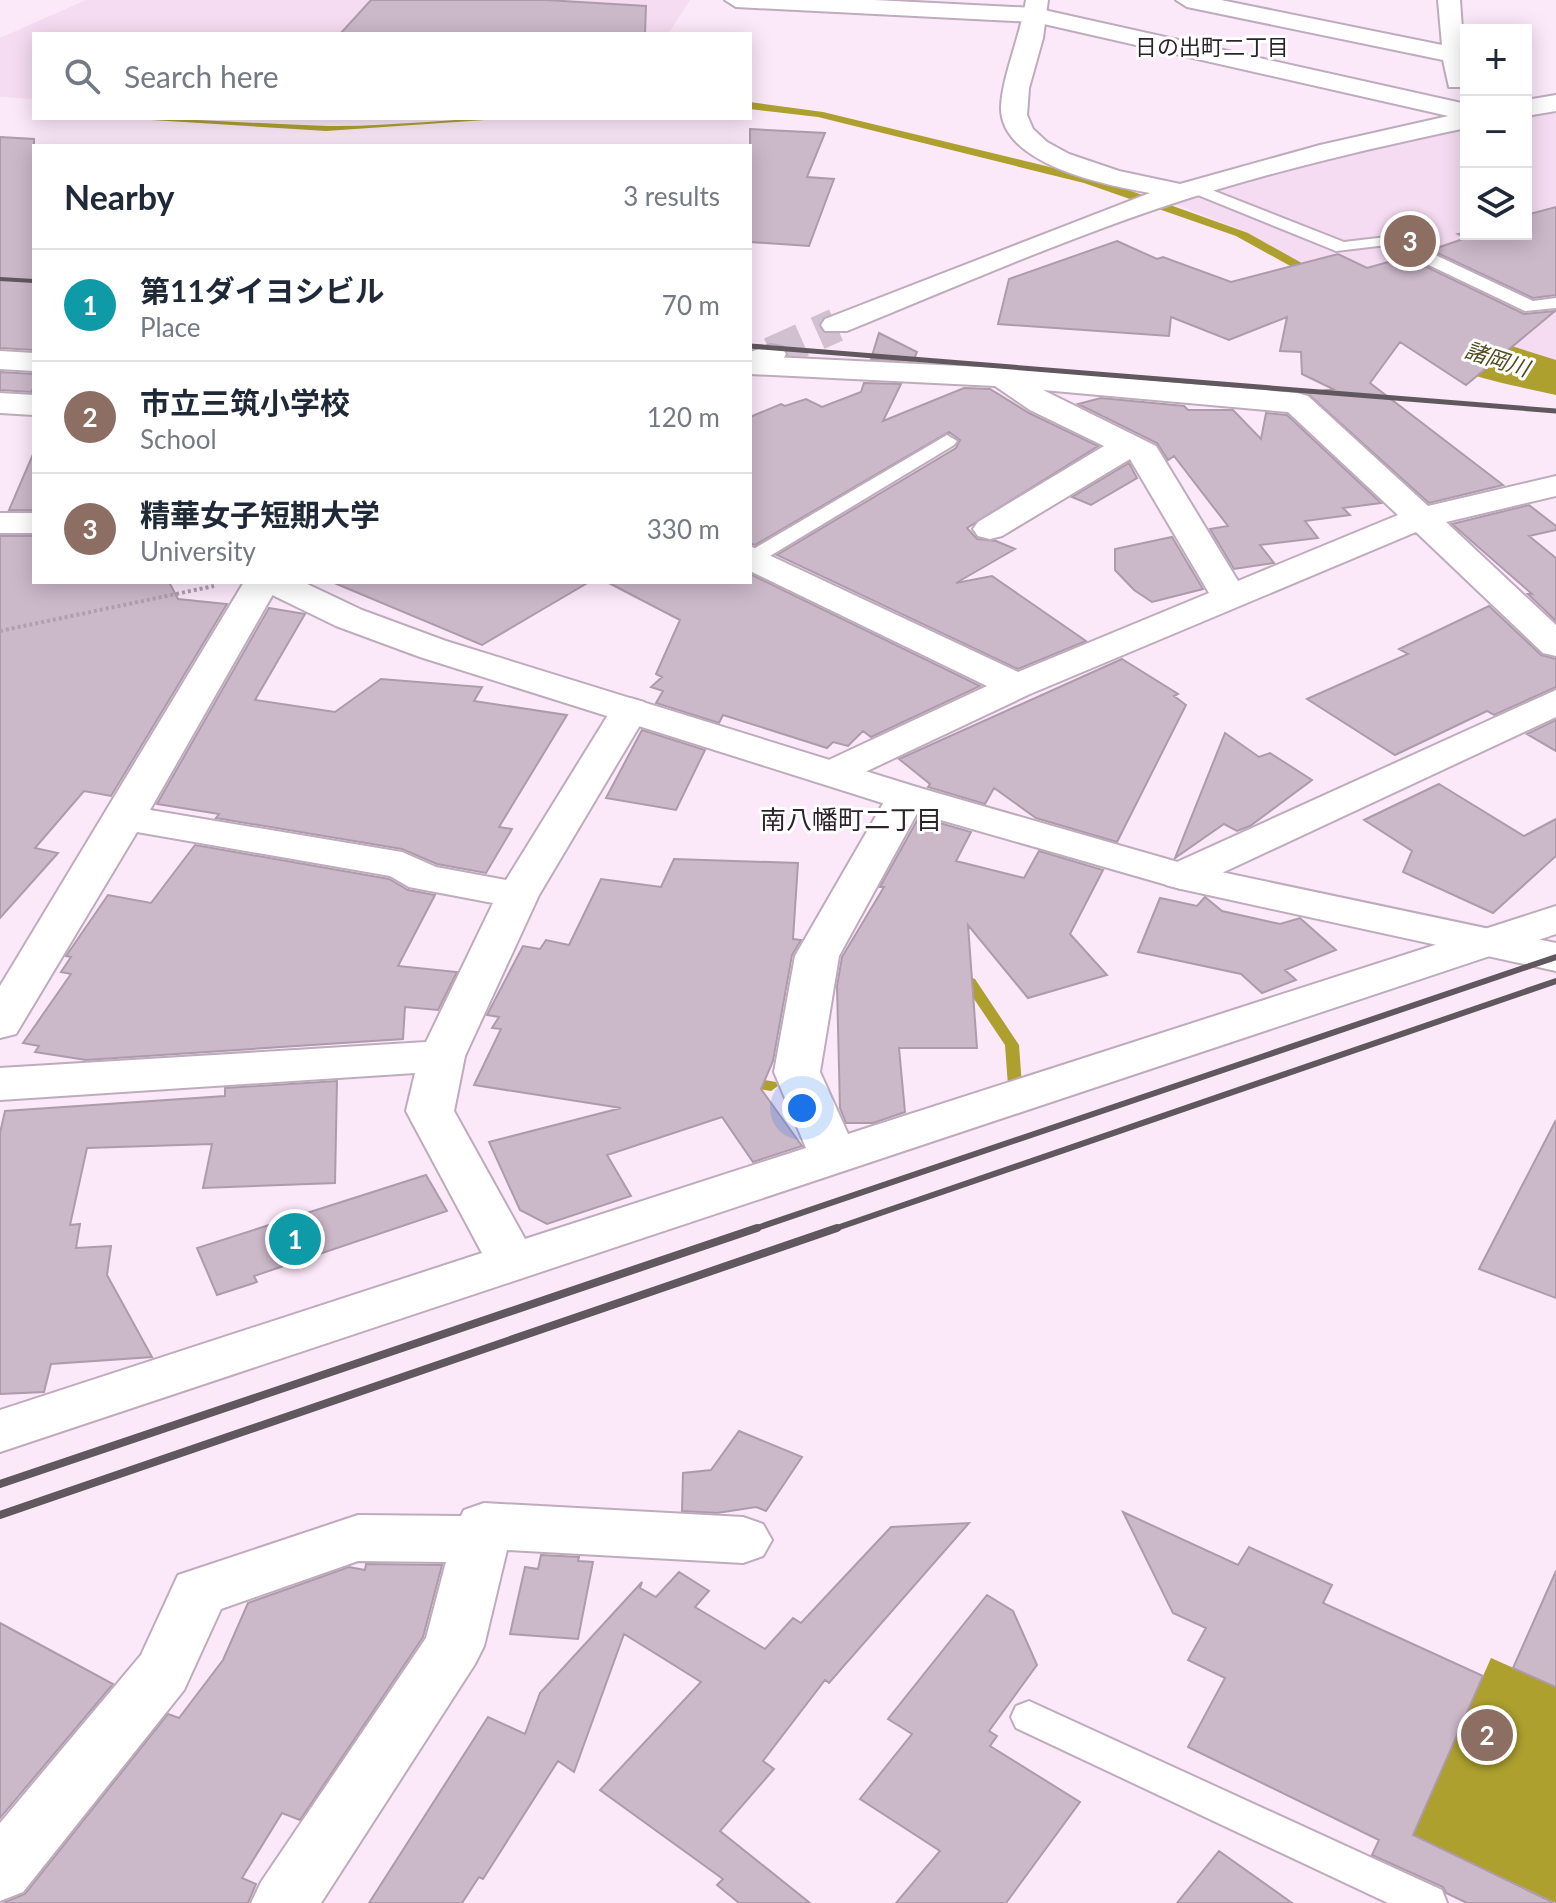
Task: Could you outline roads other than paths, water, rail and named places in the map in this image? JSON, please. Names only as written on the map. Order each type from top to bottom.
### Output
[{"type":"street","points":[[736,0],[1036,8],[1239,28],[1456,55]]},
{"type":"street","points":[[1187,0],[1239,28],[1460,111]]},
{"type":"street","points":[[1442,3],[1456,55],[1462,96]]},
{"type":"street","points":[[1036,8],[1032,39],[1015,92],[1014,118],[1021,129],[1057,161],[1188,190]]},
{"type":"street","points":[[1532,107],[1556,103]]},
{"type":"street","points":[[836,325],[1188,190],[1460,114]]},
{"type":"street","points":[[0,360],[32,362]]},
{"type":"street","points":[[752,386],[771,364],[1003,377],[1297,403],[1556,645]]},
{"type":"street","points":[[1003,377],[1041,403],[1144,453],[1231,599]]},
{"type":"street","points":[[0,403],[32,405]]},
{"type":"street","points":[[990,529],[1130,445]]},
{"type":"street","points":[[832,773],[1017,686],[1421,518],[1556,486]]},
{"type":"street","points":[[0,523],[32,523]]},
{"type":"street","points":[[752,558],[1017,686]]},
{"type":"street","points":[[0,1023],[125,818],[261,584]]},
{"type":"street","points":[[279,584],[349,618],[405,639],[906,797],[1181,876],[1556,957]]},
{"type":"street","points":[[1181,876],[1556,702]]},
{"type":"street","points":[[513,1263],[430,1111],[442,1056],[518,895],[630,710]]},
{"type":"street","points":[[834,1158],[797,1072],[817,956],[906,797]]},
{"type":"street","points":[[125,818],[402,865],[424,878],[518,895]]},
{"type":"street","points":[[0,1431],[1556,919]]},
{"type":"street","points":[[0,1084],[442,1056]]},
{"type":"street","points":[[284,1903],[454,1646],[484,1526],[743,1540]]},
{"type":"street","points":[[0,1871],[163,1672],[199,1592],[358,1538],[481,1539]]},
{"type":"lane","points":[[1188,190],[1342,247],[1389,240],[1531,307],[1556,303]]},
{"type":"lane","points":[[752,557],[947,441]]},
{"type":"lane","points":[[1029,1717],[1428,1903]]},
{"type":"waterway","name":"諸岡川","points":[[1438,340],[1469,354],[1556,378]]},
{"type":"waterway","points":[[955,983],[970,982],[1012,1045],[1015,1086]]},
{"type":"waterway","points":[[747,1082],[771,1086]]},
{"type":"tunnel","points":[[771,354],[836,325]]},
{"type":"railway","points":[[0,279],[32,281]]},
{"type":"railway","points":[[752,346],[1556,411]]},
{"type":"railway","points":[[751,1230],[1556,957]]},
{"type":"railway","points":[[831,1230],[1556,981]]},
{"type":"railway","points":[[0,1484],[757,1228]]},
{"type":"railway","points":[[0,1515],[837,1228]]},
{"type":"place","name":"精華女子短期大学","points":[[1410,241]]},
{"type":"place","name":"第11ダイヨシビル","points":[[295,1239]]},
{"type":"place","name":"市立三筑小学校","points":[[1487,1735]]},
{"type":"district","name":"日の出町二丁目","points":[[1212,47]]},
{"type":"district","name":"南八幡町二丁目","points":[[851,820]]}]
